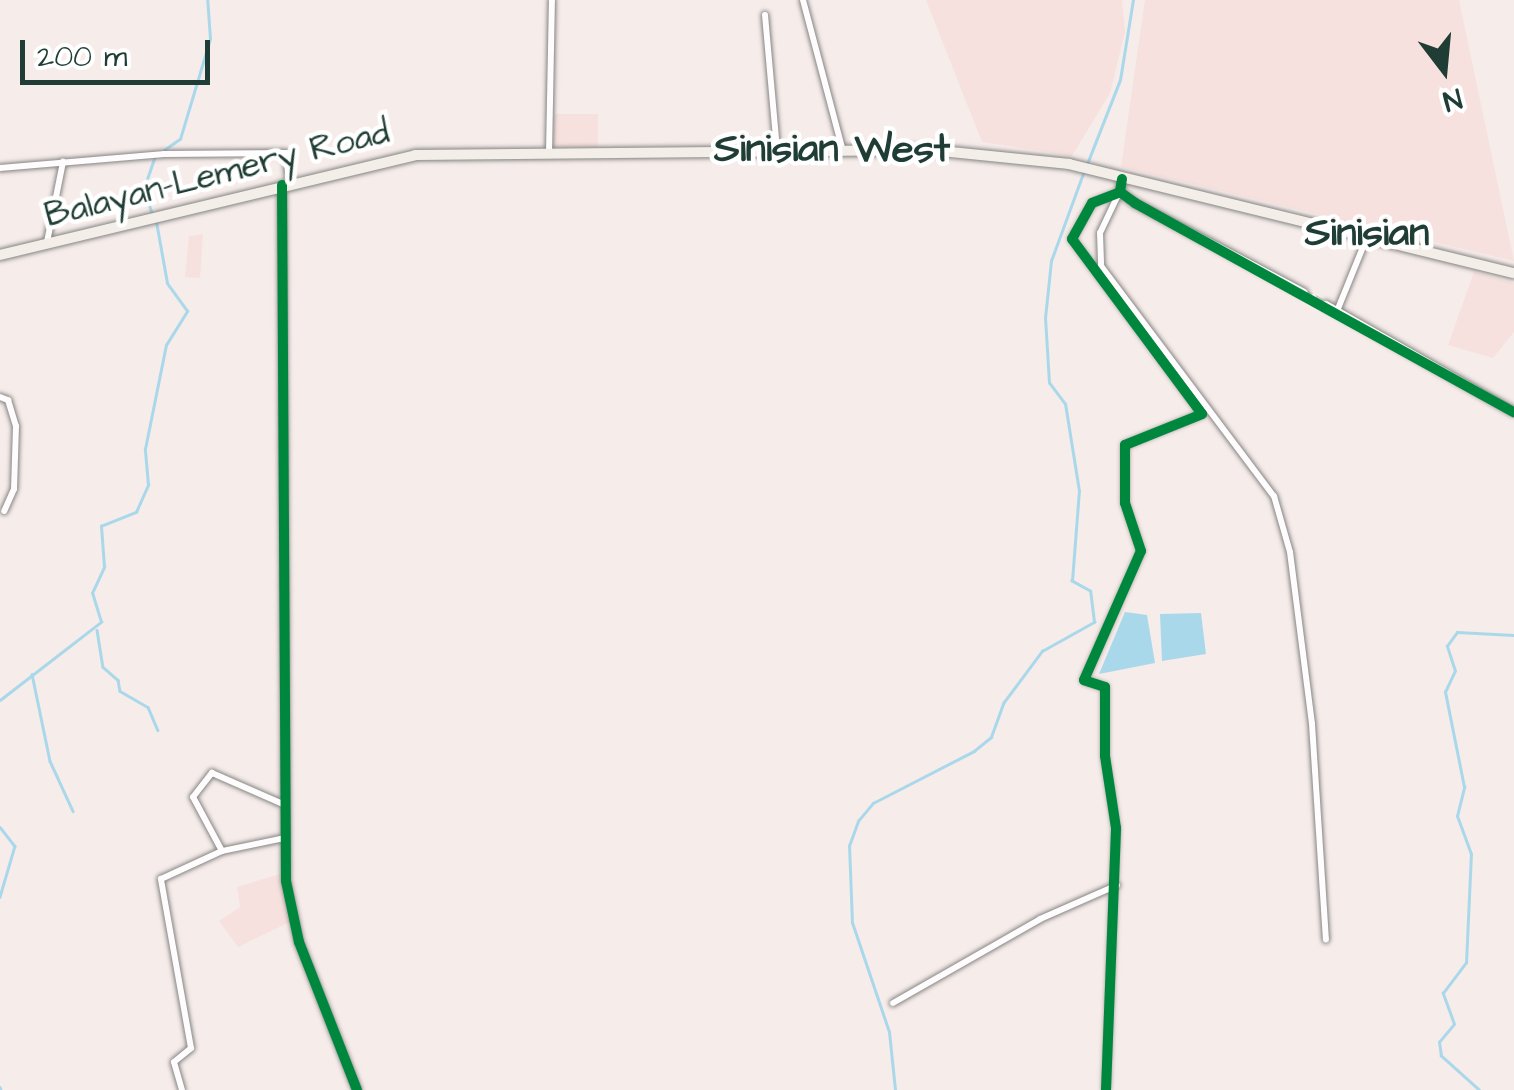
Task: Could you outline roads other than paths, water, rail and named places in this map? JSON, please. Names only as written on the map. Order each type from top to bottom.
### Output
[{"type":"main road","name":"Balayan-Lemery Road","points":[[0,255],[415,156],[777,150],[991,152],[1069,164],[1514,273]]},
{"type":"street","points":[[549,154],[552,0]]},
{"type":"street","points":[[804,0],[843,151]]},
{"type":"street","points":[[765,15],[777,150]]},
{"type":"street","points":[[0,168],[164,154],[286,154],[285,838],[296,931],[358,1090]]},
{"type":"street","points":[[47,244],[63,162]]},
{"type":"street","points":[[1122,178],[1120,192],[1100,233],[1101,266],[1237,442],[1274,496],[1284,533],[1312,724],[1326,940]]},
{"type":"street","points":[[1120,192],[1304,293]]},
{"type":"street","points":[[1106,1090],[1117,885],[1104,687],[1084,680],[1141,551],[1125,503],[1124,445],[1202,414],[1072,239],[1092,203],[1120,192]]},
{"type":"street","points":[[1337,311],[1368,236]]},
{"type":"street","points":[[1326,305],[1514,412]]},
{"type":"street","points":[[0,397],[8,400],[16,426],[14,489],[4,511]]},
{"type":"street","points":[[222,851],[193,797],[212,773],[285,805]]},
{"type":"street","points":[[182,1090],[174,1062],[191,1048],[160,879],[222,851],[285,838]]},
{"type":"street","points":[[894,1003],[1040,919],[1117,885]]},
{"type":"water","points":[[1125,612],[1147,615],[1155,663],[1099,674]]},
{"type":"water","points":[[1201,613],[1206,654],[1162,661],[1160,614]]},
{"type":"waterway","points":[[164,150],[180,139],[210,39],[207,0]]},
{"type":"waterway","points":[[1087,164],[1120,80],[1133,0]]},
{"type":"waterway","points":[[152,215],[144,188],[154,159]]},
{"type":"waterway","points":[[895,1090],[889,1032],[852,923],[849,846],[858,821],[873,803],[974,751],[991,737],[1004,702],[1042,651],[1094,622],[1090,591],[1072,581],[1079,491],[1065,404],[1049,383],[1045,318],[1051,261],[1084,171]]},
{"type":"waterway","points":[[0,700],[101,622],[92,593],[104,567],[101,526],[136,512],[148,485],[145,449],[166,345],[187,311],[167,283],[156,222]]},
{"type":"waterway","points":[[97,630],[103,667],[118,680],[120,691],[148,707],[158,730]]},
{"type":"waterway","points":[[1479,1090],[1441,1056],[1439,1042],[1454,1024],[1443,993],[1466,963],[1471,854],[1457,816],[1464,787],[1445,692],[1455,671],[1447,646],[1457,632],[1514,635]]},
{"type":"waterway","points":[[32,674],[50,761],[73,811]]},
{"type":"waterway","points":[[0,827],[15,846],[0,897]]},
{"type":"tunnel","points":[[1304,293],[1326,305]]},
{"type":"district","name":"Sinisian West","points":[[832,150]]},
{"type":"district","name":"Sinisian","points":[[1367,234]]}]
